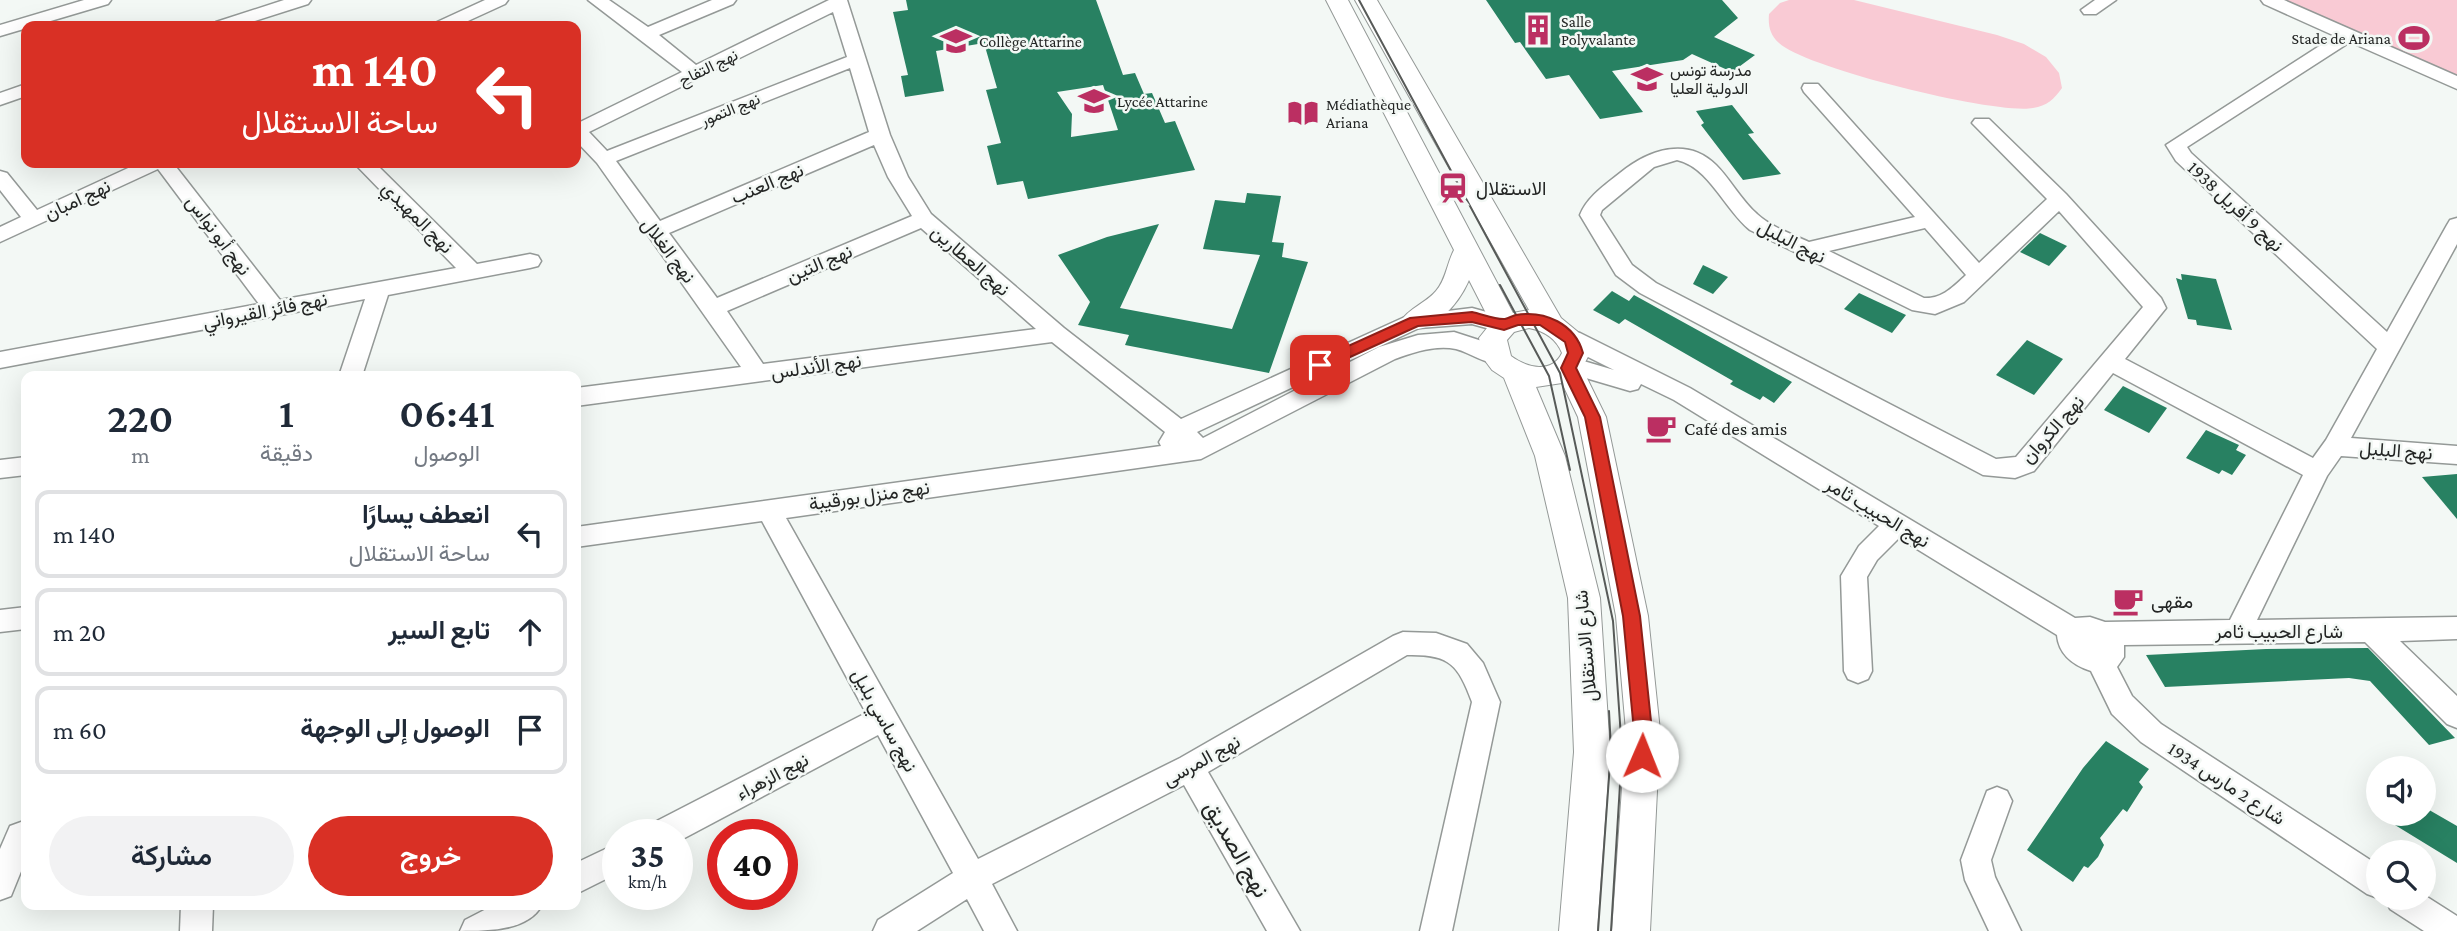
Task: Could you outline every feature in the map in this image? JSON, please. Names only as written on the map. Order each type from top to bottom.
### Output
[{"type":"street","points":[[33,21],[102,0]]},
{"type":"street","points":[[237,21],[302,0]]},
{"type":"street","points":[[455,21],[499,0]]},
{"type":"street","points":[[597,0],[648,34],[694,73]]},
{"type":"street","points":[[648,34],[727,0]]},
{"type":"street","points":[[1337,0],[1505,325]]},
{"type":"street","points":[[1366,0],[1565,349],[1592,417],[1632,616],[1643,731],[1631,931]]},
{"type":"street","points":[[2090,10],[2108,0]]},
{"type":"street","points":[[2270,0],[2457,83]]},
{"type":"street","name":"نهج العطارين","points":[[838,1],[880,135],[898,177],[924,219],[1056,334],[1201,450]]},
{"type":"street","name":"نهج التفاح","points":[[581,129],[838,1]]},
{"type":"street","points":[[0,31],[21,25]]},
{"type":"street","name":"نهج 9 أفريل 1938","points":[[2347,36],[2176,145],[2177,151],[2389,347]]},
{"type":"street","name":"نهج التمور","points":[[604,159],[855,60]]},
{"type":"street","points":[[1811,88],[1978,275]]},
{"type":"street","points":[[0,99],[21,92]]},
{"type":"street","name":"نهج الكروان","points":[[1624,270],[1648,288],[1992,468],[2002,470],[2025,464],[2155,308],[2150,298],[2059,199],[1982,122]]},
{"type":"street","name":"نهج العنب","points":[[654,231],[880,135]]},
{"type":"street","name":"نهج الغلال","points":[[581,136],[604,159],[758,374]]},
{"type":"street","name":"نهج البلبل","points":[[1624,270],[1590,215],[1593,207],[1637,169],[1667,154],[1680,154],[1699,162],[1745,216],[1757,225],[1920,305],[1947,302],[2059,199]]},
{"type":"street","name":"نهج امبان","points":[[0,235],[144,168]]},
{"type":"street","name":"نهج أبو نواس","points":[[167,168],[274,308]]},
{"type":"street","name":"نهج المهيدي","points":[[369,168],[472,271]]},
{"type":"street","points":[[2,183],[34,219]]},
{"type":"street","name":"نهج التين","points":[[713,308],[924,219]]},
{"type":"street","points":[[1809,249],[1928,221]]},
{"type":"street","points":[[2239,630],[2317,471],[2335,446],[2457,225]]},
{"type":"street","points":[[1163,454],[1179,430],[1415,321],[1441,305],[1451,292],[1465,252]]},
{"type":"street","name":"نهج فائز القيرواني","points":[[0,360],[530,261]]},
{"type":"street","points":[[353,371],[379,289]]},
{"type":"street","points":[[1415,321],[1472,317],[1505,325],[1530,319],[1565,349]]},
{"type":"street","points":[[1505,325],[1493,338],[1506,363]]},
{"type":"street","name":"نهج الأندلس","points":[[581,396],[1056,334]]},
{"type":"street","points":[[1201,450],[1387,353],[1419,342],[1457,338],[1538,377],[1549,376],[1565,349]]},
{"type":"street","name":"نهج الحبيب ثامر","points":[[1565,349],[1633,384],[1682,394],[2073,631],[2070,641],[2077,652],[2090,660],[2101,648]]},
{"type":"street","points":[[2111,362],[2317,471]]},
{"type":"street","name":"شارع الاستقلال","points":[[1506,363],[1550,456],[1584,598],[1592,752],[1578,931]]},
{"type":"street","name":"نهج البلبل","points":[[2335,446],[2457,455]]},
{"type":"street","name":"نهج منزل بورقيبة","points":[[581,536],[1201,450]]},
{"type":"street","points":[[0,469],[21,467]]},
{"type":"street","name":"نهج ساسي بليل","points":[[768,509],[1001,931]]},
{"type":"street","points":[[1858,671],[1854,576],[1868,553],[1898,523]]},
{"type":"street","points":[[0,621],[21,619]]},
{"type":"street","name":"شارع الحبيب ثامر","points":[[2101,648],[2239,630],[2374,632],[2457,628]]},
{"type":"street","points":[[2374,632],[2457,715]]},
{"type":"street","name":"نهج المرسى","points":[[889,931],[971,879],[1190,767],[1402,644],[1429,642],[1456,649],[1476,674],[1486,702],[1436,931]]},
{"type":"street","name":"شارع 2 مارس 1934","points":[[2101,648],[2122,705],[2151,733],[2366,875]]},
{"type":"street","name":"نهج الزهراء","points":[[691,819],[884,718]]},
{"type":"street","name":"نهج الصديق","points":[[1190,767],[1284,931]]},
{"type":"street","points":[[1997,801],[1976,860],[1980,880],[2005,931]]},
{"type":"street","points":[[0,885],[16,837]]},
{"type":"street","points":[[581,876],[602,865]]},
{"type":"street","points":[[196,931],[197,910]]},
{"type":"street","points":[[476,931],[516,910]]},
{"type":"street","points":[[2420,910],[2452,931]]},
{"type":"shaded area","points":[[1789,0],[1854,0],[1997,35],[2024,44],[2046,57],[2059,73],[2062,88],[2053,99],[2042,106],[2013,108],[1943,97],[1824,65],[1779,43],[1772,33],[1769,14],[1780,3]]},
{"type":"shaded area","name":"Stade de Ariana","points":[[2285,0],[2457,0],[2457,76]]},
{"type":"building","points":[[906,0],[1096,0],[1123,75],[1135,73],[1144,94],[1152,93],[1165,123],[1175,121],[1195,170],[1028,199],[1023,181],[997,185],[987,146],[1001,143],[986,90],[997,88],[984,43],[936,51],[944,91],[905,97],[901,76],[908,75],[893,12],[908,10]],"holes":[[[1103,85],[1118,130],[1071,137],[1072,114],[1057,92]]]},
{"type":"building","name":"مدرسة تونس الدولية العليا","points":[[1486,0],[1722,0],[1738,18],[1714,37],[1755,55],[1732,72],[1692,54],[1683,60],[1612,71],[1643,112],[1600,119],[1569,75],[1546,79],[1520,42],[1515,43]]},
{"type":"building","points":[[1732,105],[1754,133],[1748,134],[1781,174],[1743,180],[1701,125],[1704,123],[1696,111]]},
{"type":"building","points":[[1247,193],[1281,196],[1272,242],[1284,243],[1282,257],[1308,262],[1269,373],[1125,345],[1129,335],[1078,325],[1090,302],[1058,255],[1107,237],[1159,224],[1120,308],[1232,329],[1260,255],[1203,249],[1215,200],[1245,203]]},
{"type":"building","points":[[2040,233],[2067,246],[2049,266],[2020,252]]},
{"type":"building","points":[[1703,265],[1728,277],[1713,294],[1693,284]]},
{"type":"building","points":[[2181,274],[2216,279],[2232,330],[2197,325],[2196,320],[2188,319],[2176,278],[2182,280]]},
{"type":"building","points":[[1612,291],[1629,301],[1634,295],[1792,382],[1774,403],[1763,396],[1760,400],[1730,384],[1733,381],[1625,319],[1619,324],[1593,310]]},
{"type":"building","points":[[1859,293],[1906,315],[1892,333],[1844,309]]},
{"type":"building","points":[[2027,340],[2063,359],[2034,395],[1996,375]]},
{"type":"building","points":[[2123,386],[2167,408],[2149,433],[2104,410]]},
{"type":"building","points":[[2206,430],[2239,445],[2236,450],[2246,455],[2232,475],[2222,470],[2219,474],[2186,458]]},
{"type":"building","points":[[2457,474],[2457,519],[2422,477]]},
{"type":"building","points":[[2368,648],[2455,738],[2429,745],[2370,681],[2349,678],[2165,687],[2146,655],[2266,649]]},
{"type":"building","points":[[2106,741],[2149,769],[2139,782],[2143,787],[2127,812],[2123,809],[2100,838],[2104,845],[2098,857],[2088,868],[2084,866],[2073,882],[2027,850],[2083,768]]},
{"type":"building","points":[[2436,814],[2457,826],[2457,863],[2436,850],[2436,840],[2419,840],[2397,826],[2436,826]]},
{"type":"tram line","points":[[1359,0],[1560,373],[1613,621],[1622,752],[1611,931]]},
{"type":"tram line","points":[[1500,285],[1549,376],[1570,470]]},
{"type":"tram line","points":[[1598,931],[1611,749],[1609,711]]},
{"type":"place","name":"Salle Polyvalante","points":[[1538,30]]},
{"type":"place","name":"Stade de Ariana","points":[[2414,38]]},
{"type":"place","name":"Collège Attarine","points":[[956,41]]},
{"type":"place","name":"مدرسة تونس الدولية العليا","points":[[1647,79]]},
{"type":"place","name":"Lycée Attarine","points":[[1094,101]]},
{"type":"place","name":"Médiathèque Ariana","points":[[1303,113]]},
{"type":"place","name":"الاستقلال","points":[[1453,188]]},
{"type":"place","name":"Café des amis","points":[[1661,428]]},
{"type":"place","name":"مقهى","points":[[2128,601]]},
{"type":"route","points":[[1320,365],[1415,321],[1428,319],[1472,317],[1504,325],[1517,320],[1540,320],[1550,323],[1572,339],[1576,353],[1568,368],[1592,417],[1632,616],[1643,731],[1642,756]]}]
